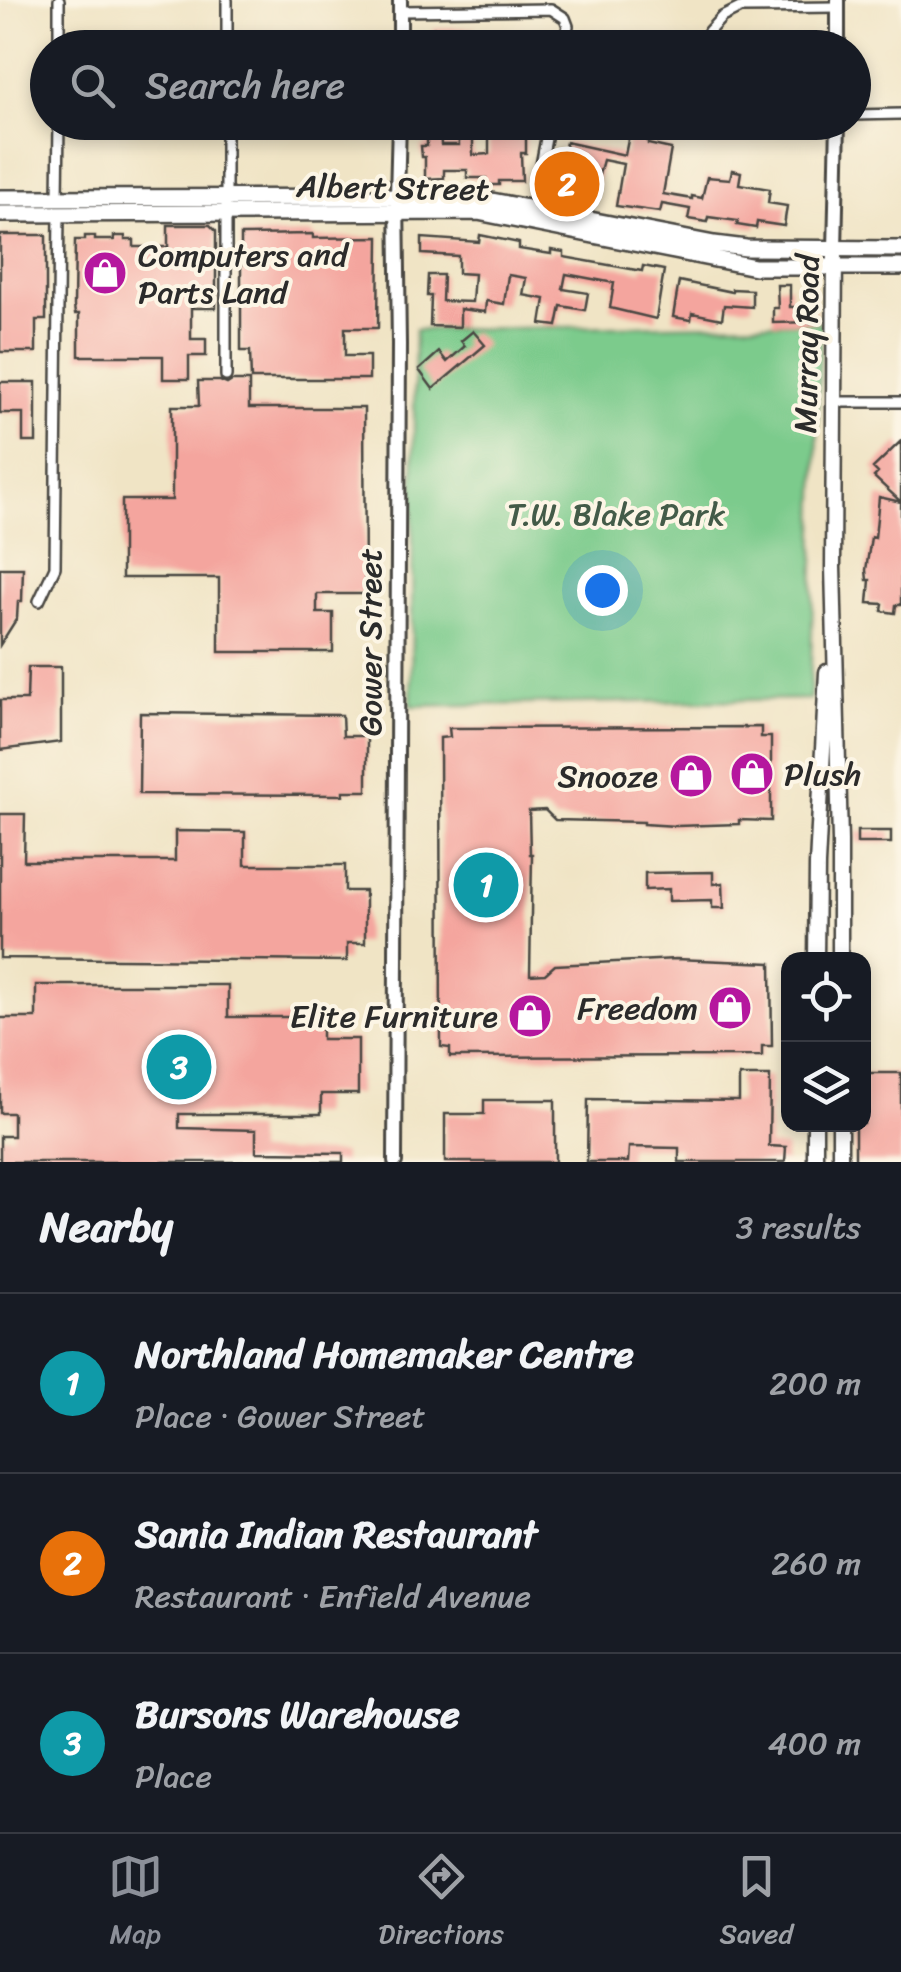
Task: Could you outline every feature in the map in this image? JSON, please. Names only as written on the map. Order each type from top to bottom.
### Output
[{"type":"highway","name":"Albert Street","points":[[0,198],[58,206],[397,205],[531,215],[712,251],[755,267],[901,267]]},
{"type":"highway","name":"Albert Street","points":[[0,214],[58,206]]},
{"type":"highway","name":"Albert Street","points":[[712,251],[901,249]]},
{"type":"main road","name":"Murray Road","points":[[816,952],[832,567],[836,249]]},
{"type":"main road","name":"Murray Road","points":[[832,567],[840,952]]},
{"type":"main road","points":[[817,864],[840,865]]},
{"type":"main road","points":[[814,1132],[814,1162]]},
{"type":"main road","points":[[840,1132],[840,1162]]},
{"type":"street","points":[[59,0],[59,30]]},
{"type":"street","points":[[227,0],[227,30]]},
{"type":"street","points":[[710,30],[722,17],[740,8],[838,3],[838,30]]},
{"type":"street","points":[[400,5],[550,9],[560,12],[567,30]]},
{"type":"street","points":[[871,114],[901,114]]},
{"type":"street","points":[[39,601],[55,567],[58,140]]},
{"type":"street","points":[[226,140],[226,376]]},
{"type":"street","name":"Gower Street","points":[[395,1162],[399,140]]},
{"type":"street","points":[[531,215],[546,140]]},
{"type":"street","name":"Murray Road","points":[[836,249],[838,140]]},
{"type":"street","points":[[834,402],[901,402]]},
{"type":"green space","name":"T.W. Blake Park","points":[[821,322],[810,699],[411,706],[415,330]]},
{"type":"building","points":[[474,28],[474,30],[434,30]]},
{"type":"building","points":[[427,140],[459,145],[459,140],[473,140],[473,155],[489,154],[489,140],[526,140],[526,153],[521,153],[522,181],[486,185],[486,178],[467,178],[467,170],[444,170],[444,178],[425,179],[421,146],[427,146]]},
{"type":"building","points":[[628,140],[648,140],[648,144],[671,149],[663,194],[692,199],[702,198],[707,177],[730,179],[732,170],[741,172],[739,184],[770,189],[768,203],[787,206],[784,226],[757,222],[756,228],[708,217],[707,222],[688,219],[690,209],[662,204],[660,212],[616,206],[623,164],[603,160],[593,196],[588,194],[586,206],[554,199],[566,142],[625,155]]},
{"type":"building","points":[[168,225],[210,225],[216,231],[216,308],[191,308],[191,339],[206,339],[206,356],[189,356],[189,379],[163,379],[163,356],[79,356],[79,314],[75,314],[74,306],[75,240],[85,240],[85,236],[114,240],[114,236],[125,236],[125,240],[134,240],[134,247],[168,247]]},
{"type":"building","points":[[313,234],[313,238],[379,237],[378,328],[345,328],[345,356],[369,356],[369,379],[251,379],[250,351],[241,351],[241,235]]},
{"type":"building","points":[[0,235],[46,235],[46,320],[36,320],[36,352],[0,352]]},
{"type":"building","points":[[480,235],[519,243],[519,249],[564,252],[564,257],[642,271],[643,266],[664,270],[656,319],[610,308],[614,283],[566,274],[563,289],[588,293],[585,310],[561,306],[557,326],[541,324],[545,299],[523,295],[526,278],[508,275],[504,304],[486,301],[485,312],[460,309],[460,327],[430,326],[428,275],[443,275],[442,301],[472,302],[474,274],[458,273],[458,256],[422,254],[422,238],[479,242]]},
{"type":"building","points":[[679,281],[732,292],[752,290],[752,307],[724,305],[722,319],[692,313],[691,320],[673,317]]},
{"type":"building","points":[[777,285],[790,285],[790,307],[814,307],[815,322],[773,323],[773,308],[778,308]]},
{"type":"building","points":[[473,331],[485,345],[433,389],[419,370],[439,352],[447,362],[465,346],[461,341]]},
{"type":"building","points":[[198,381],[249,381],[249,408],[364,408],[365,594],[317,594],[317,613],[333,613],[333,652],[219,652],[219,578],[122,578],[122,500],[172,500],[172,406],[199,406]]},
{"type":"building","points":[[0,382],[36,382],[36,442],[23,442],[23,413],[0,413]]},
{"type":"building","points":[[901,441],[901,502],[874,477],[878,473],[873,468]]},
{"type":"building","points":[[879,497],[901,502],[901,605],[896,605],[895,613],[882,611],[883,604],[868,603],[870,580],[866,570],[871,537],[875,538]]},
{"type":"building","points":[[0,568],[23,568],[17,618],[0,645]]},
{"type":"building","points":[[28,667],[61,667],[61,742],[0,750],[0,700],[27,700]]},
{"type":"building","points":[[140,713],[342,715],[343,736],[367,736],[367,791],[343,791],[343,795],[139,794]]},
{"type":"building","points":[[761,727],[761,737],[771,737],[771,821],[676,826],[555,820],[545,810],[529,811],[530,975],[545,974],[555,965],[676,959],[771,963],[772,1046],[762,1046],[762,1056],[450,1057],[450,1048],[441,1047],[440,738],[450,737],[449,728]]},
{"type":"building","points":[[0,814],[25,814],[24,861],[175,861],[175,831],[245,832],[245,865],[345,865],[345,891],[365,891],[365,943],[347,943],[347,961],[0,958]]},
{"type":"building","points":[[857,831],[891,831],[891,843],[857,843]]},
{"type":"building","points":[[713,872],[713,884],[723,883],[724,908],[712,908],[712,900],[669,901],[669,889],[645,890],[645,873]]},
{"type":"building","points":[[36,985],[228,985],[228,1017],[322,1017],[322,1039],[358,1039],[358,1094],[321,1094],[321,1114],[179,1114],[179,1128],[256,1130],[256,1152],[343,1153],[343,1162],[0,1162],[0,1136],[13,1136],[13,1113],[0,1113],[0,1018],[36,1018]]},
{"type":"building","points":[[871,1073],[901,1073],[901,1162],[855,1162],[855,1132],[871,1132]]},
{"type":"building","points":[[739,1076],[770,1076],[769,1146],[786,1147],[785,1162],[679,1162],[679,1148],[629,1147],[628,1162],[587,1162],[588,1099],[739,1101]]},
{"type":"building","points":[[484,1100],[555,1100],[555,1162],[445,1162],[445,1114],[484,1114]]},
{"type":"place","name":"Sania Indian Restaurant","points":[[567,184]]},
{"type":"place","name":"Computers and Parts Land","points":[[105,273]]},
{"type":"place","name":"Plush","points":[[752,774]]},
{"type":"place","name":"Snooze","points":[[691,776]]},
{"type":"place","name":"Northland Homemaker Centre","points":[[486,885]]},
{"type":"place","name":"Freedom","points":[[730,1008]]},
{"type":"place","name":"Elite Furniture","points":[[530,1016]]},
{"type":"place","name":"Bursons Warehouse","points":[[179,1067]]}]
